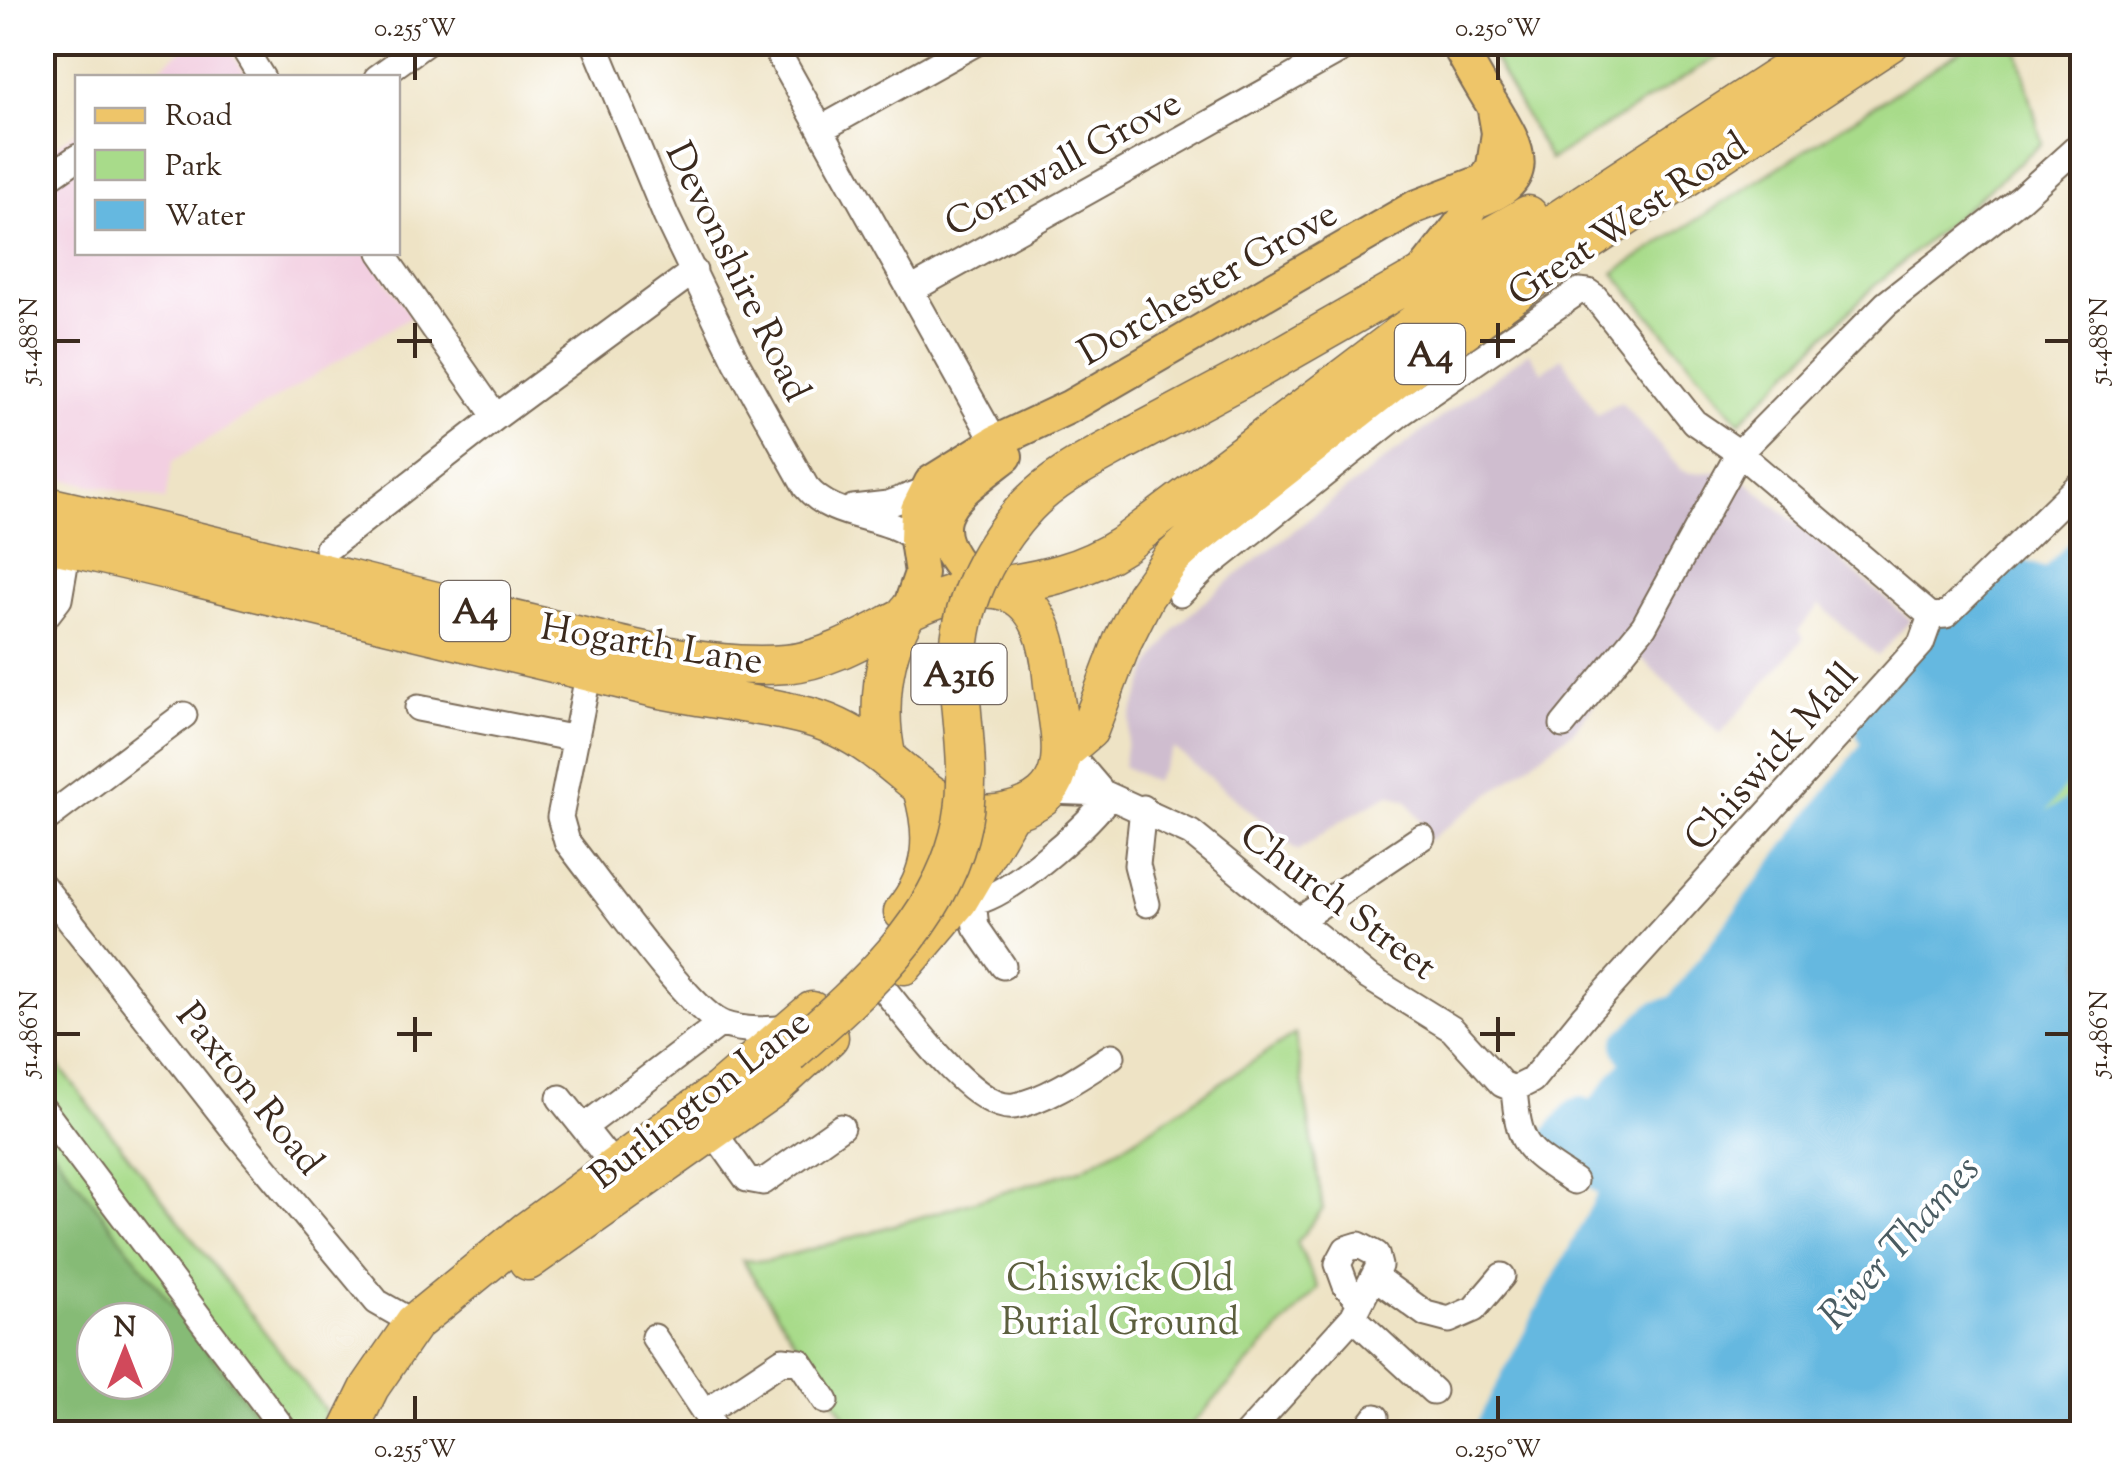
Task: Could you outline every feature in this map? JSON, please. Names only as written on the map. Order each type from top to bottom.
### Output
[{"type":"highway","name":"A4","points":[[1414,280],[1817,42]]},
{"type":"highway","name":"Great West Road","points":[[986,588],[1043,580],[1080,569],[1112,552],[1447,298],[1557,221],[1831,42]]},
{"type":"highway","name":"Great West Road","points":[[1058,767],[1089,730],[1135,615],[1172,558],[1406,390],[1559,261],[1892,42]]},
{"type":"highway","name":"A316","points":[[624,1177],[890,957],[930,906],[960,835],[966,780],[958,665],[961,638],[976,585],[1000,541],[1028,505],[1062,476],[1414,280]]},
{"type":"highway","name":"Hogarth Lane","points":[[42,506],[483,613],[692,658],[763,665],[812,660],[842,649],[906,614]]},
{"type":"highway","name":"Hogarth Lane","points":[[55,545],[652,687],[807,716],[839,726],[887,759]]},
{"type":"highway","points":[[986,588],[1010,592],[1038,620],[1047,639],[1058,767],[1040,799],[1011,811],[976,814],[953,808],[922,789],[887,759],[881,698],[887,666],[906,614],[947,593],[986,588]]},
{"type":"highway","name":"Burlington Lane","points":[[791,1041],[874,950],[915,897],[926,876],[933,836],[922,789]]},
{"type":"highway","name":"Burlington Lane","points":[[347,1434],[386,1360],[414,1324],[494,1258],[624,1177],[712,1130],[773,1088],[883,988],[966,901],[1011,811]]},
{"type":"highway","name":"Burlington Lane","points":[[386,1360],[624,1177]]},
{"type":"main road","name":"A316","points":[[1414,280],[1443,251],[1493,166],[1496,150],[1493,106],[1456,42]]},
{"type":"main road","name":"Dorchester Grove","points":[[924,491],[940,475],[995,442],[1069,407],[1415,207],[1478,192]]},
{"type":"main road","name":"Dorchester Grove","points":[[986,588],[954,561],[944,532],[947,509],[960,491],[1069,407]]},
{"type":"main road","name":"A316","points":[[906,614],[921,573],[917,510],[924,491]]},
{"type":"street","points":[[240,42],[260,75]]},
{"type":"street","points":[[381,75],[427,42]]},
{"type":"street","name":"Devonshire Road","points":[[594,42],[666,216],[738,363],[806,487],[824,503],[866,520],[901,526],[916,540]]},
{"type":"street","points":[[772,42],[995,442]]},
{"type":"street","points":[[821,129],[977,42]]},
{"type":"street","name":"Cornwall Grove","points":[[911,290],[1355,42]]},
{"type":"street","points":[[1563,725],[1644,626],[1740,453],[1886,304],[2021,198],[2082,144]]},
{"type":"street","points":[[42,182],[75,159]]},
{"type":"street","points":[[383,255],[496,417]]},
{"type":"street","points":[[328,548],[496,417],[694,271]]},
{"type":"street","points":[[1180,594],[1406,390],[1571,294],[1588,292],[1596,297],[1694,422],[1740,453],[1931,616],[1946,615],[2082,482]]},
{"type":"street","points":[[843,510],[888,504],[924,491]]},
{"type":"street","points":[[42,622],[59,599],[55,545]]},
{"type":"street","name":"Chiswick Mall","points":[[1514,1089],[1532,1080],[1584,1016],[1921,644],[1931,616]]},
{"type":"street","points":[[589,671],[560,817],[568,842],[692,1002],[721,1023],[791,1041]]},
{"type":"street","points":[[418,708],[576,739]]},
{"type":"street","points":[[42,822],[184,715]]},
{"type":"street","name":"Church Street","points":[[1058,767],[1080,766],[1106,795]]},
{"type":"street","name":"Church Street","points":[[1058,767],[1106,795],[1143,808],[1192,833],[1368,977],[1452,1029],[1502,1084],[1514,1089]]},
{"type":"street","name":"Burlington Lane","points":[[966,901],[1004,889],[1079,829],[1106,795]]},
{"type":"street","points":[[1143,808],[1137,865],[1148,904]]},
{"type":"street","points":[[1299,920],[1422,838]]},
{"type":"street","name":"Paxton Road","points":[[42,885],[239,1136],[376,1302],[414,1324]]},
{"type":"street","points":[[966,901],[976,926],[1004,966]]},
{"type":"street","points":[[883,988],[965,1083],[997,1103],[1012,1106],[1067,1085],[1112,1056]]},
{"type":"street","points":[[584,1127],[721,1023]]},
{"type":"street","points":[[1514,1089],[1518,1129],[1530,1151],[1574,1181]]},
{"type":"street","points":[[560,1098],[624,1177]]},
{"type":"street","points":[[42,1108],[287,1434]]},
{"type":"street","points":[[712,1130],[747,1180],[764,1182],[842,1128]]},
{"type":"street","points":[[1247,1434],[1356,1310],[1379,1266],[1376,1254],[1359,1246],[1346,1249],[1338,1264],[1356,1310],[1432,1392]]},
{"type":"street","points":[[1375,1276],[1426,1314],[1450,1320],[1474,1309],[1502,1276]]},
{"type":"street","points":[[654,1337],[712,1423],[782,1360],[800,1362],[826,1401]]},
{"type":"shaded area","points":[[192,42],[224,43],[247,75],[150,75]]},
{"type":"shaded area","points":[[75,132],[75,255],[368,255],[411,316],[172,462],[165,500],[43,475],[42,278],[52,289],[43,276],[43,156]]},
{"type":"shaded area","points":[[1529,352],[1542,372],[1562,357],[1597,415],[1621,402],[1681,470],[1734,471],[1911,620],[1878,656],[1820,605],[1798,631],[1804,637],[1720,734],[1636,653],[1573,731],[1428,841],[1421,821],[1407,801],[1390,794],[1298,851],[1174,748],[1154,782],[1123,766],[1131,716],[1152,664],[1176,627],[1383,461]]},
{"type":"green space","points":[[1485,43],[1740,43],[1550,160]]},
{"type":"green space","points":[[1972,43],[2016,43],[2042,143],[1872,288],[1740,422],[1614,273]]},
{"type":"green space","points":[[2082,731],[2082,811],[2028,846],[2006,846],[2013,825]]},
{"type":"green space","name":"Chiswick Old Burial Ground","points":[[1295,1034],[1323,1209],[1297,1242],[1318,1288],[1184,1433],[856,1433],[742,1260],[767,1261],[1081,1169],[1133,1140]]},
{"type":"green space","points":[[42,1044],[325,1410],[321,1433],[43,1433]]},
{"type":"green space","points":[[46,1141],[169,1301],[75,1301],[75,1401],[175,1401],[175,1309],[266,1427],[262,1433],[43,1433],[42,1144]]},
{"type":"water","name":"River Thames","points":[[2082,556],[2082,731],[2013,825],[2006,846],[2028,846],[2082,811],[2082,1433],[1492,1434],[1622,1188],[1559,1142],[1580,1116],[1596,1124],[1646,1060],[1632,1046],[1659,1020],[1681,1013],[1886,743],[1875,730],[1921,658],[1986,592],[1996,597],[2017,578],[2050,590]]},
{"type":"waterway","points":[[1492,1434],[1622,1188],[1559,1142],[1580,1116],[1595,1125],[1646,1060],[1632,1046],[1659,1020],[1681,1013],[1886,742],[1875,730],[1921,658],[1986,592],[1996,597],[2017,578],[2050,590],[2082,556]]},
{"type":"waterway","points":[[2082,731],[2013,825],[2006,846],[2028,846],[2082,811]]}]
